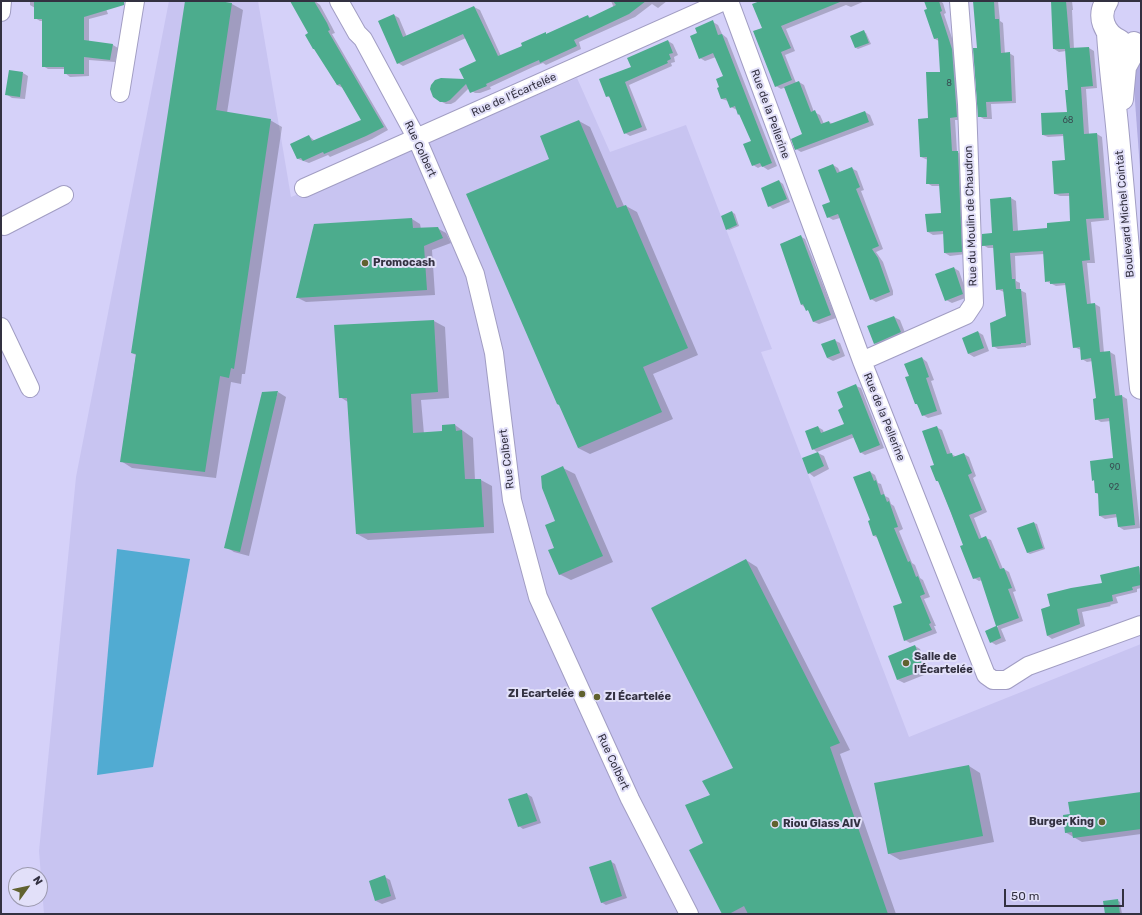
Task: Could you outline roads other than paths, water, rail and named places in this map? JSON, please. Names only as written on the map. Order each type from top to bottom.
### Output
[{"type":"main road","name":"Boulevard Michel Cointat","points":[[1106,2],[1102,10],[1102,18],[1108,33],[1109,66],[1118,136],[1141,388]]},
{"type":"main road","points":[[1108,33],[1113,38],[1120,41],[1137,41]]},
{"type":"main road","name":"Boulevard Michel Cointat","points":[[1118,136],[1126,67],[1137,41]]},
{"type":"street","points":[[1,12],[2,1]]},
{"type":"street","points":[[120,92],[135,1]]},
{"type":"street","name":"Rue Colbert","points":[[339,1],[357,33],[363,39],[417,139],[475,274],[494,353],[512,500],[538,597],[630,799],[689,914]]},
{"type":"street","name":"Rue de l'Écartelée","points":[[304,188],[724,1]]},
{"type":"street","name":"Rue de la Pellerine","points":[[729,1],[862,361],[986,675],[993,680],[1006,680],[1028,666],[1141,625]]},
{"type":"street","name":"Rue du Moulin de Chaudron","points":[[862,361],[966,315],[974,303],[967,104],[959,1]]},
{"type":"street","points":[[2,225],[64,195]]},
{"type":"street","points":[[1,328],[30,388]]},
{"type":"water","points":[[117,549],[190,559],[153,767],[97,775]]},
{"type":"place","name":"Promocash","points":[[365,263]]},
{"type":"place","name":"Salle de l'Écartelée","points":[[906,663]]},
{"type":"place","name":"ZI Ecartelée","points":[[582,694]]},
{"type":"place","name":"ZI Écartelée","points":[[597,697]]},
{"type":"place","name":"Burger King","points":[[1102,822]]},
{"type":"place","name":"Riou Glass AIV","points":[[775,824]]}]
